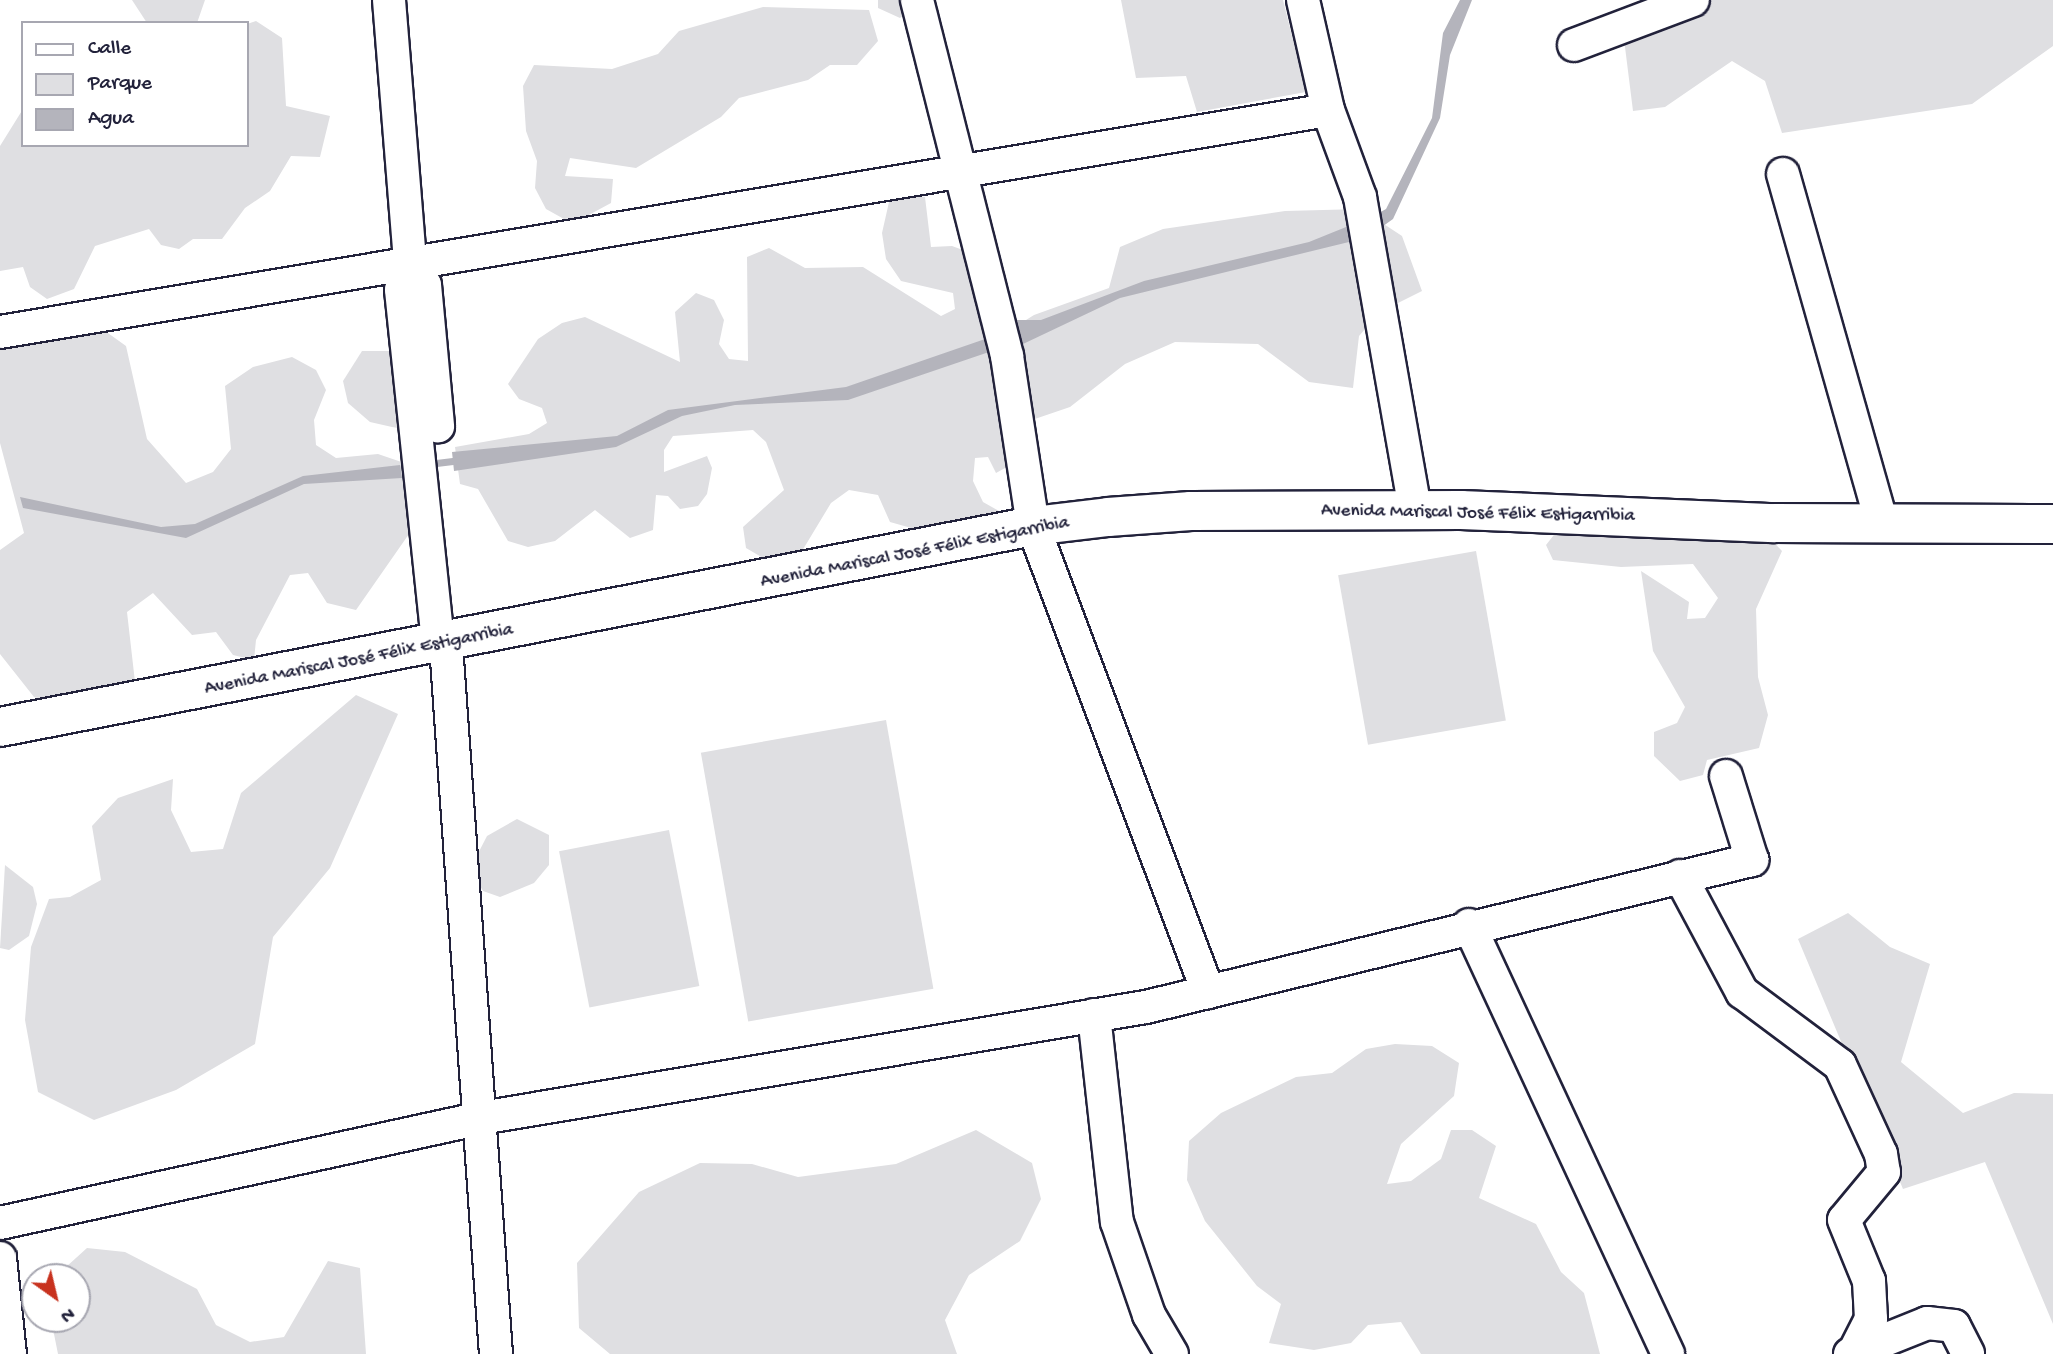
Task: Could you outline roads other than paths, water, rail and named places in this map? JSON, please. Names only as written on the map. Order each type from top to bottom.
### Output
[{"type":"main road","name":"Avenida Mariscal José Félix Estigarribia","points":[[0,727],[446,645],[1033,526],[1191,511],[1415,510],[1882,523],[2053,524]]},
{"type":"street","points":[[389,0],[410,261],[401,289],[430,451],[436,513],[454,627],[446,645],[496,1354]]},
{"type":"street","points":[[917,0],[958,171],[1007,356],[1033,526],[1208,992]]},
{"type":"street","points":[[1303,0],[1328,110],[1360,197],[1415,510]]},
{"type":"street","points":[[1574,45],[1693,0]]},
{"type":"street","points":[[0,332],[410,261],[1328,110]]},
{"type":"street","points":[[1783,174],[1882,523]]},
{"type":"street","points":[[0,1223],[481,1118],[1094,1015],[1208,992],[1469,925],[1752,860],[1726,776]]},
{"type":"street","points":[[1681,876],[1742,992],[1840,1066],[1881,1154],[1884,1172],[1844,1220],[1869,1281],[1871,1319],[1852,1353]]},
{"type":"street","points":[[1469,925],[1668,1354]]},
{"type":"street","points":[[1094,1015],[1117,1222],[1149,1315],[1172,1354]]},
{"type":"street","points":[[0,1258],[10,1354]]},
{"type":"street","points":[[1852,1353],[1927,1323],[1954,1326],[1968,1354]]},
{"type":"water","points":[[1460,0],[1472,0],[1450,55],[1440,118],[1393,219],[1379,229],[1377,214],[1386,209],[1432,118],[1443,33]]},
{"type":"water","points":[[1351,225],[1353,241],[1120,298],[1023,344],[1017,320],[1041,320],[1144,281],[1309,242]]},
{"type":"water","points":[[988,338],[989,352],[848,400],[735,405],[682,416],[616,447],[454,471],[452,452],[617,436],[668,410],[846,387]]},
{"type":"water","points":[[400,465],[402,478],[304,484],[186,538],[23,508],[20,497],[161,527],[195,524],[303,476]]},
{"type":"waterway","points":[[428,464],[461,460]]}]
